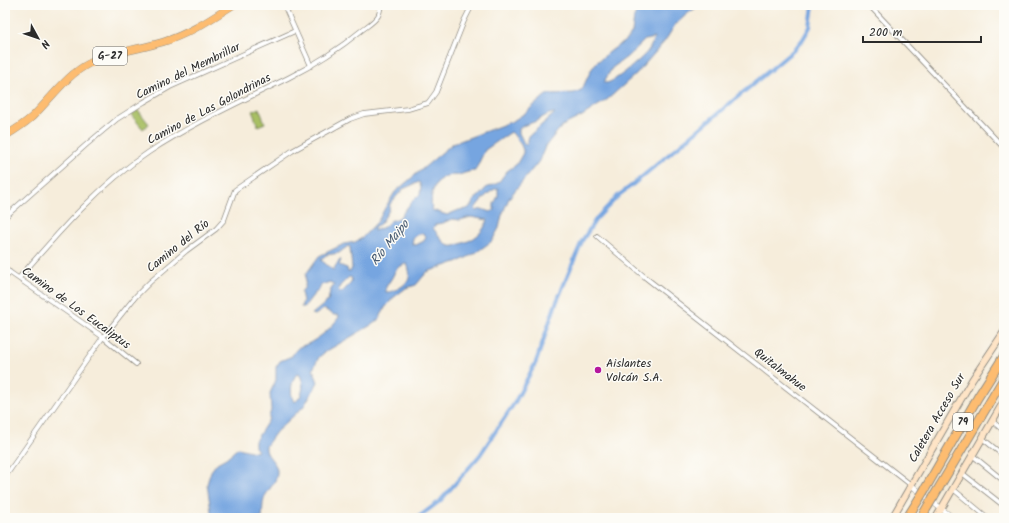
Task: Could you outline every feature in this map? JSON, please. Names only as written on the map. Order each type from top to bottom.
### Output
[{"type":"highway","name":"79","points":[[907,518],[978,397],[1004,356]]},
{"type":"highway","name":"79","points":[[921,518],[1004,378]]},
{"type":"main road","name":"G-27","points":[[5,136],[20,127],[68,79],[90,63],[113,55],[164,42],[181,35],[234,5]]},
{"type":"main road","name":"Caletera Acceso Sur","points":[[892,518],[976,373],[1004,332]]},
{"type":"main road","points":[[936,518],[1003,403]]},
{"type":"street","points":[[284,5],[311,66]]},
{"type":"street","name":"Camino de Las Golondrinas","points":[[19,278],[60,231],[84,207],[108,185],[149,152],[183,132],[311,66],[351,39],[374,20],[378,16],[382,5]]},
{"type":"street","name":"Camino del Río","points":[[5,477],[103,337],[136,296],[150,282],[186,250],[216,229],[224,220],[233,194],[238,187],[292,151],[350,119],[364,114],[408,109],[428,103],[436,92],[464,21],[472,5]]},
{"type":"street","points":[[869,5],[1004,148]]},
{"type":"street","name":"Camino del Membrillar","points":[[5,217],[86,144],[117,119],[137,106],[170,88],[295,31]]},
{"type":"street","name":"Quitalmahue","points":[[596,236],[646,278],[953,518]]},
{"type":"street","name":"Camino de Los Eucaliptus","points":[[5,269],[103,337],[136,364]]},
{"type":"street","points":[[5,278],[10,272]]},
{"type":"street","points":[[992,421],[1004,431]]},
{"type":"street","points":[[982,438],[1004,456]]},
{"type":"street","points":[[972,455],[1004,481]]},
{"type":"street","points":[[962,472],[1004,506]]},
{"type":"street","points":[[953,489],[988,518]]},
{"type":"green space","points":[[259,108],[265,123],[258,126],[252,111]]},
{"type":"green space","points":[[138,110],[149,124],[143,129],[131,115]]},
{"type":"water","name":"Río Maipo","points":[[639,5],[700,5],[675,25],[665,41],[636,74],[608,99],[582,116],[562,126],[545,147],[539,161],[509,198],[502,215],[499,228],[492,241],[474,254],[462,260],[427,272],[416,285],[406,288],[393,298],[384,309],[380,318],[373,324],[319,357],[313,369],[318,382],[304,406],[276,432],[266,446],[267,453],[275,464],[277,475],[264,499],[262,518],[212,518],[207,484],[211,471],[217,463],[238,448],[255,452],[258,451],[255,447],[255,441],[268,421],[271,410],[270,393],[276,380],[276,367],[280,361],[292,356],[299,347],[317,339],[339,317],[339,315],[334,315],[324,309],[315,315],[312,314],[328,301],[330,291],[334,285],[330,282],[321,285],[319,290],[304,307],[301,307],[303,301],[301,292],[305,287],[306,274],[319,256],[344,244],[355,242],[362,238],[378,221],[395,192],[452,144],[513,121],[546,95],[574,93],[581,90],[596,63],[625,41],[632,33],[634,17]],"holes":[[[654,38],[648,50],[639,60],[614,80],[605,83],[605,80],[612,68],[627,57],[645,40]],[[555,113],[529,136],[527,144],[525,145],[519,133],[519,129]],[[511,132],[521,145],[523,153],[516,165],[507,171],[498,183],[486,188],[467,209],[459,210],[447,215],[432,210],[431,201],[434,187],[440,179],[475,171],[485,150]],[[419,182],[421,187],[420,195],[413,200],[399,218],[390,221],[384,227],[374,231],[375,227],[381,223],[389,210],[390,204],[403,189]],[[498,188],[498,196],[494,204],[494,210],[490,212],[482,209],[476,211],[475,209],[477,206],[488,194]],[[471,217],[488,220],[477,236],[469,241],[455,246],[450,246],[445,243],[433,228],[436,224],[452,219],[460,220]],[[423,233],[426,236],[424,241],[416,245],[412,244],[413,238]],[[348,246],[350,247],[352,268],[350,272],[348,272],[347,268],[339,265],[340,259],[333,270],[321,260],[326,255],[339,253]],[[407,264],[409,273],[408,281],[396,290],[386,292],[386,287],[399,267]],[[349,277],[352,278],[351,283],[342,292],[338,292],[340,286]],[[297,374],[299,374],[303,385],[302,393],[295,402],[293,400],[292,393],[293,379]]]},
{"type":"waterway","points":[[417,518],[440,501],[480,455],[515,402],[536,362],[555,306],[582,241],[596,219],[619,195],[794,50],[810,27],[813,5]]},
{"type":"place","name":"Aislantes Volcán S.A.","points":[[598,370]]}]
